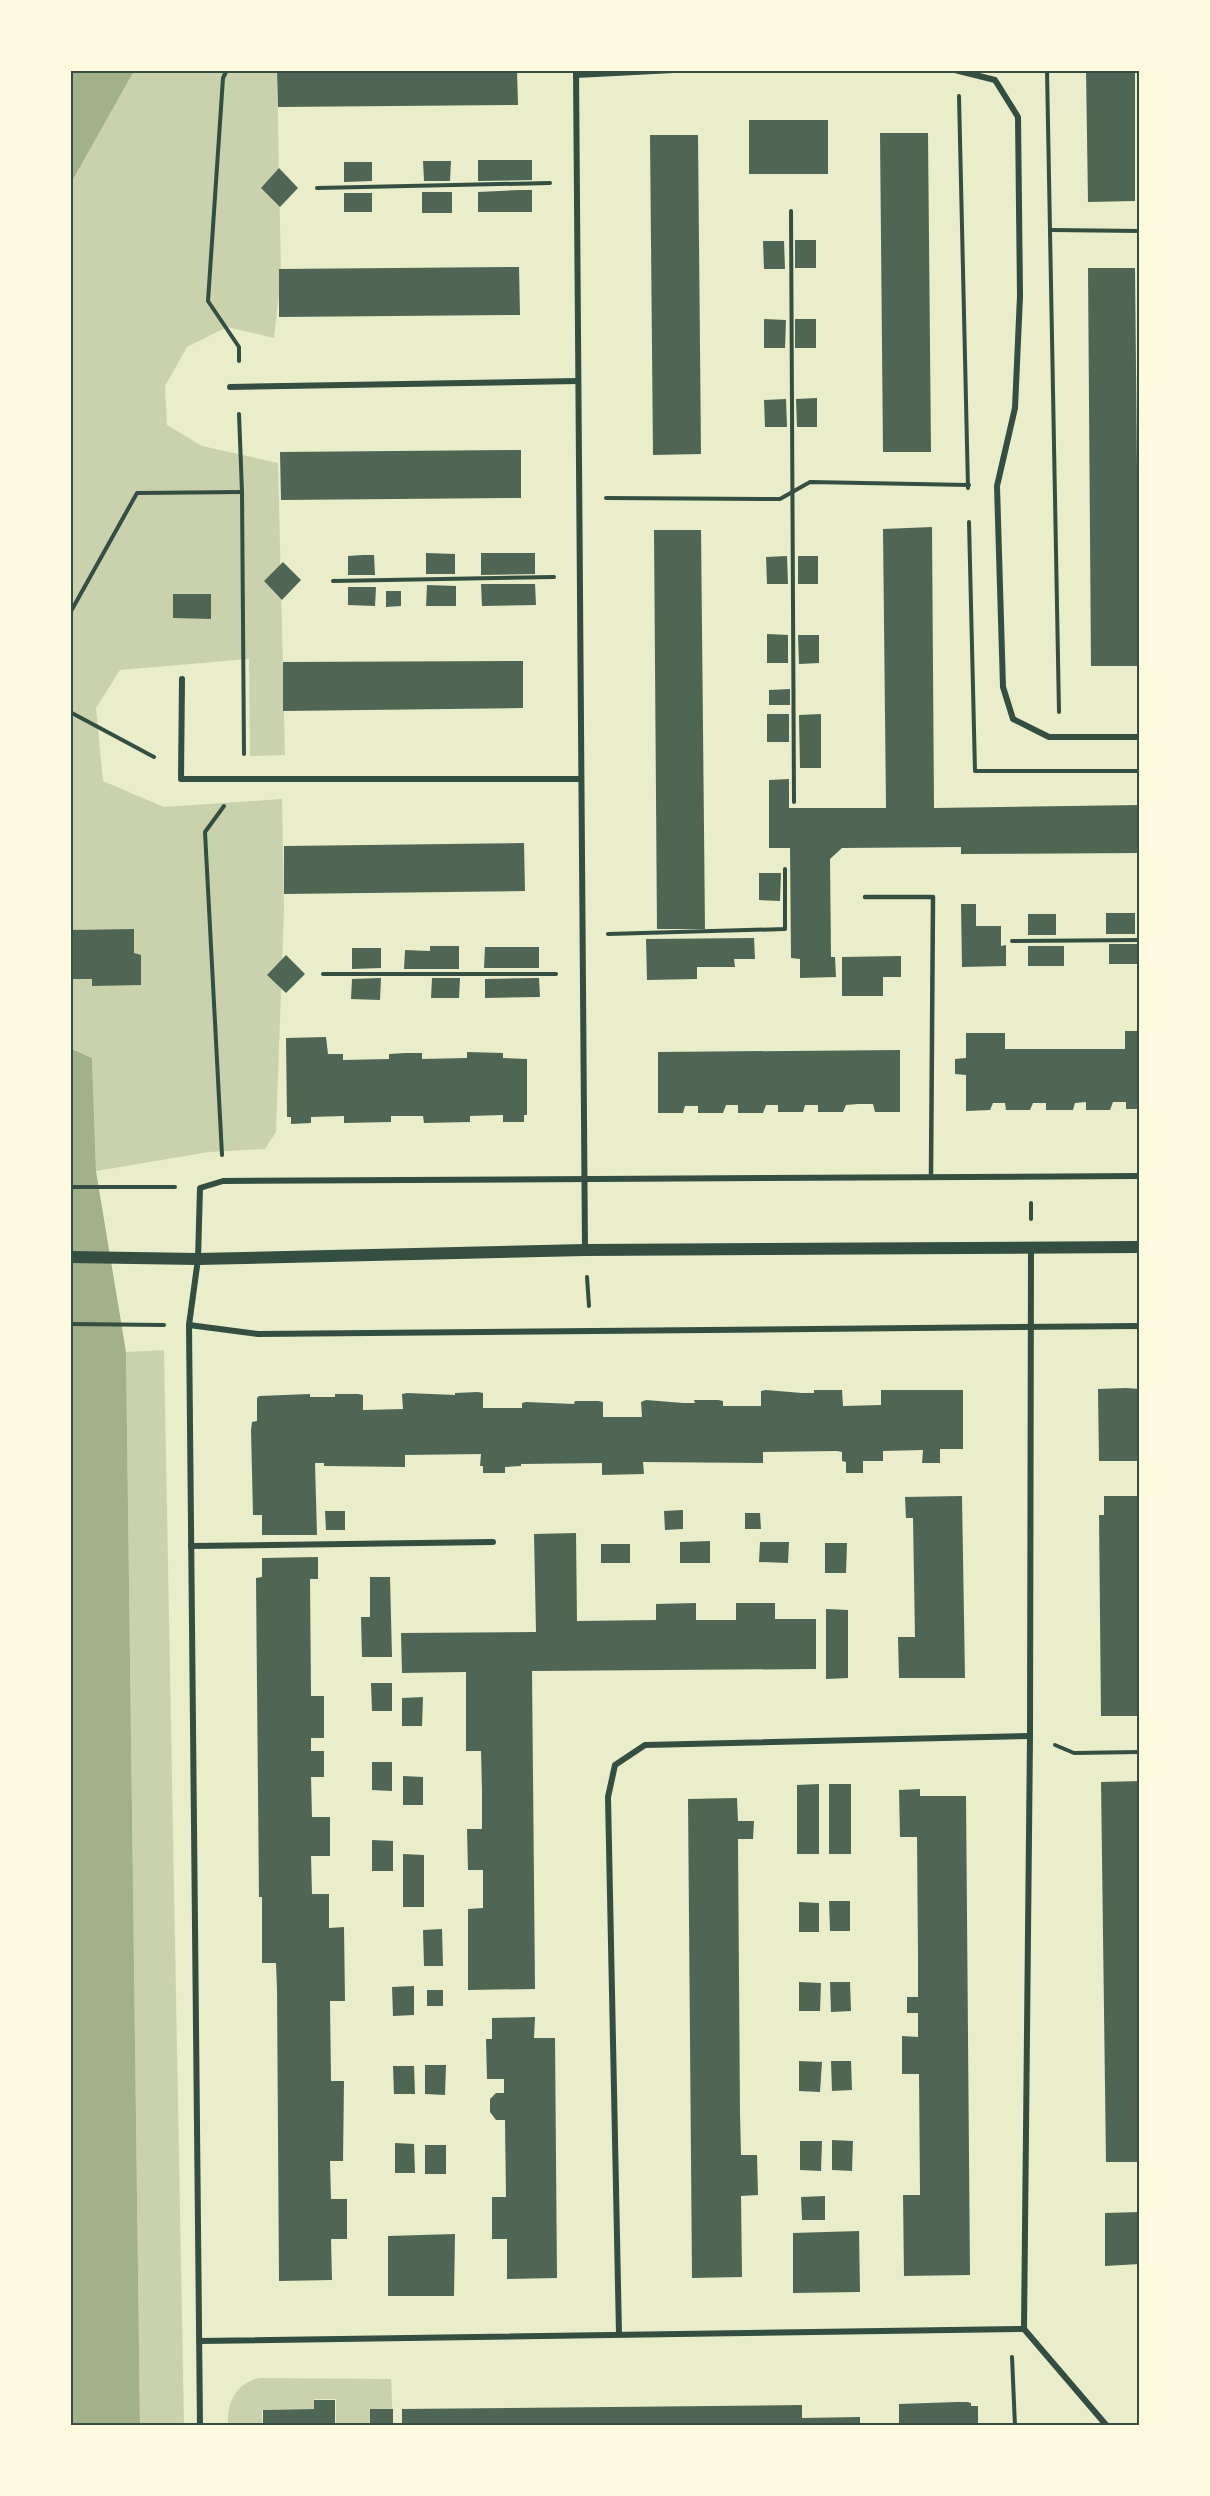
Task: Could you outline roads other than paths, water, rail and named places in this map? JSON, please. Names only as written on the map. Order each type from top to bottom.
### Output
[{"type":"main road","points":[[70,1257],[198,1259],[585,1250],[1140,1247]]},
{"type":"street","points":[[585,1250],[576,73],[674,70]]},
{"type":"street","points":[[955,70],[995,80],[1018,117],[1020,296],[1015,408],[997,486],[1003,687],[1013,719],[1049,737],[1140,737]]},
{"type":"street","points":[[230,387],[238,385],[578,381]]},
{"type":"street","points":[[182,679],[181,779],[581,779]]},
{"type":"street","points":[[200,2426],[189,1325],[198,1259],[200,1188],[223,1181],[1140,1176]]},
{"type":"street","points":[[1031,1248],[1030,1736],[1024,2329],[1107,2426]]},
{"type":"street","points":[[189,1325],[258,1334],[1140,1326]]},
{"type":"street","points":[[191,1546],[493,1542]]},
{"type":"street","points":[[619,2334],[608,1797],[615,1765],[645,1745],[1030,1736]]},
{"type":"street","points":[[200,2340],[1024,2329]]},
{"type":"lane","points":[[865,897],[933,897],[931,1176]]}]
